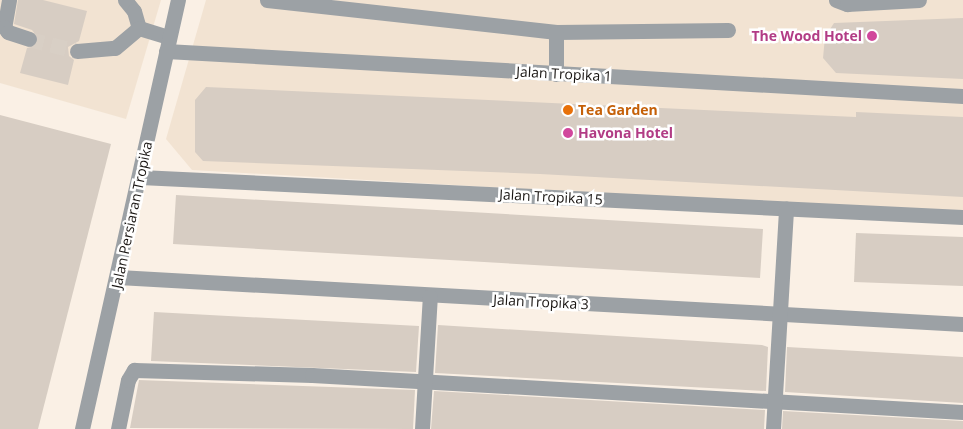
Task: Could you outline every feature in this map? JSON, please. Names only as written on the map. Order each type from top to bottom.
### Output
[{"type":"street","points":[[9,0],[4,27],[8,32],[29,39]]},
{"type":"street","points":[[77,52],[115,48],[139,28],[134,11],[125,0]]},
{"type":"street","name":"Jalan Persiaran Tropika","points":[[82,429],[118,277],[178,0]]},
{"type":"street","points":[[267,0],[556,32],[728,30]]},
{"type":"street","points":[[836,0],[847,4],[919,0]]},
{"type":"street","name":"Jalan Tropika 1","points":[[139,28],[167,44],[556,74],[963,96]]},
{"type":"street","points":[[556,32],[556,74]]},
{"type":"street","name":"Jalan Tropika 15","points":[[140,177],[963,218]]},
{"type":"street","points":[[773,429],[786,208]]},
{"type":"street","name":"Jalan Tropika 3","points":[[118,277],[430,296],[963,324]]},
{"type":"street","points":[[422,429],[430,296]]},
{"type":"street","points":[[118,429],[128,380],[134,370],[424,382],[774,403],[963,412]]},
{"type":"shaded area","points":[[0,0],[161,0],[126,119],[0,83]]},
{"type":"shaded area","points":[[206,0],[963,0],[963,214],[192,170],[166,139]]},
{"type":"building","points":[[18,0],[43,0],[87,11],[79,41],[68,47],[69,56],[74,60],[68,85],[20,73],[27,48],[36,46],[38,38],[32,30],[14,24]]},
{"type":"building","points":[[963,18],[963,79],[836,73],[823,58],[825,37],[834,23]]},
{"type":"building","points":[[206,87],[856,117],[856,112],[963,117],[963,197],[540,174],[203,161],[195,152],[195,100]]},
{"type":"building","points":[[0,115],[111,144],[38,429],[0,429]]},
{"type":"building","points":[[176,195],[763,229],[760,278],[173,244]]},
{"type":"building","points":[[856,233],[963,237],[963,286],[854,282]]},
{"type":"building","points":[[154,312],[419,326],[416,372],[151,361]]},
{"type":"building","points":[[438,325],[762,345],[768,347],[766,391],[435,373]]},
{"type":"building","points":[[787,347],[963,357],[963,403],[785,392]]},
{"type":"building","points":[[139,380],[415,390],[413,429],[130,428]]},
{"type":"building","points":[[434,391],[765,410],[764,429],[431,429]]},
{"type":"building","points":[[783,411],[963,421],[963,429],[782,429]]},
{"type":"tunnel","points":[[29,39],[77,51]]},
{"type":"place","name":"The Wood Hotel","points":[[872,36]]},
{"type":"place","name":"Tea Garden","points":[[568,110]]},
{"type":"place","name":"Havona Hotel","points":[[568,133]]}]
